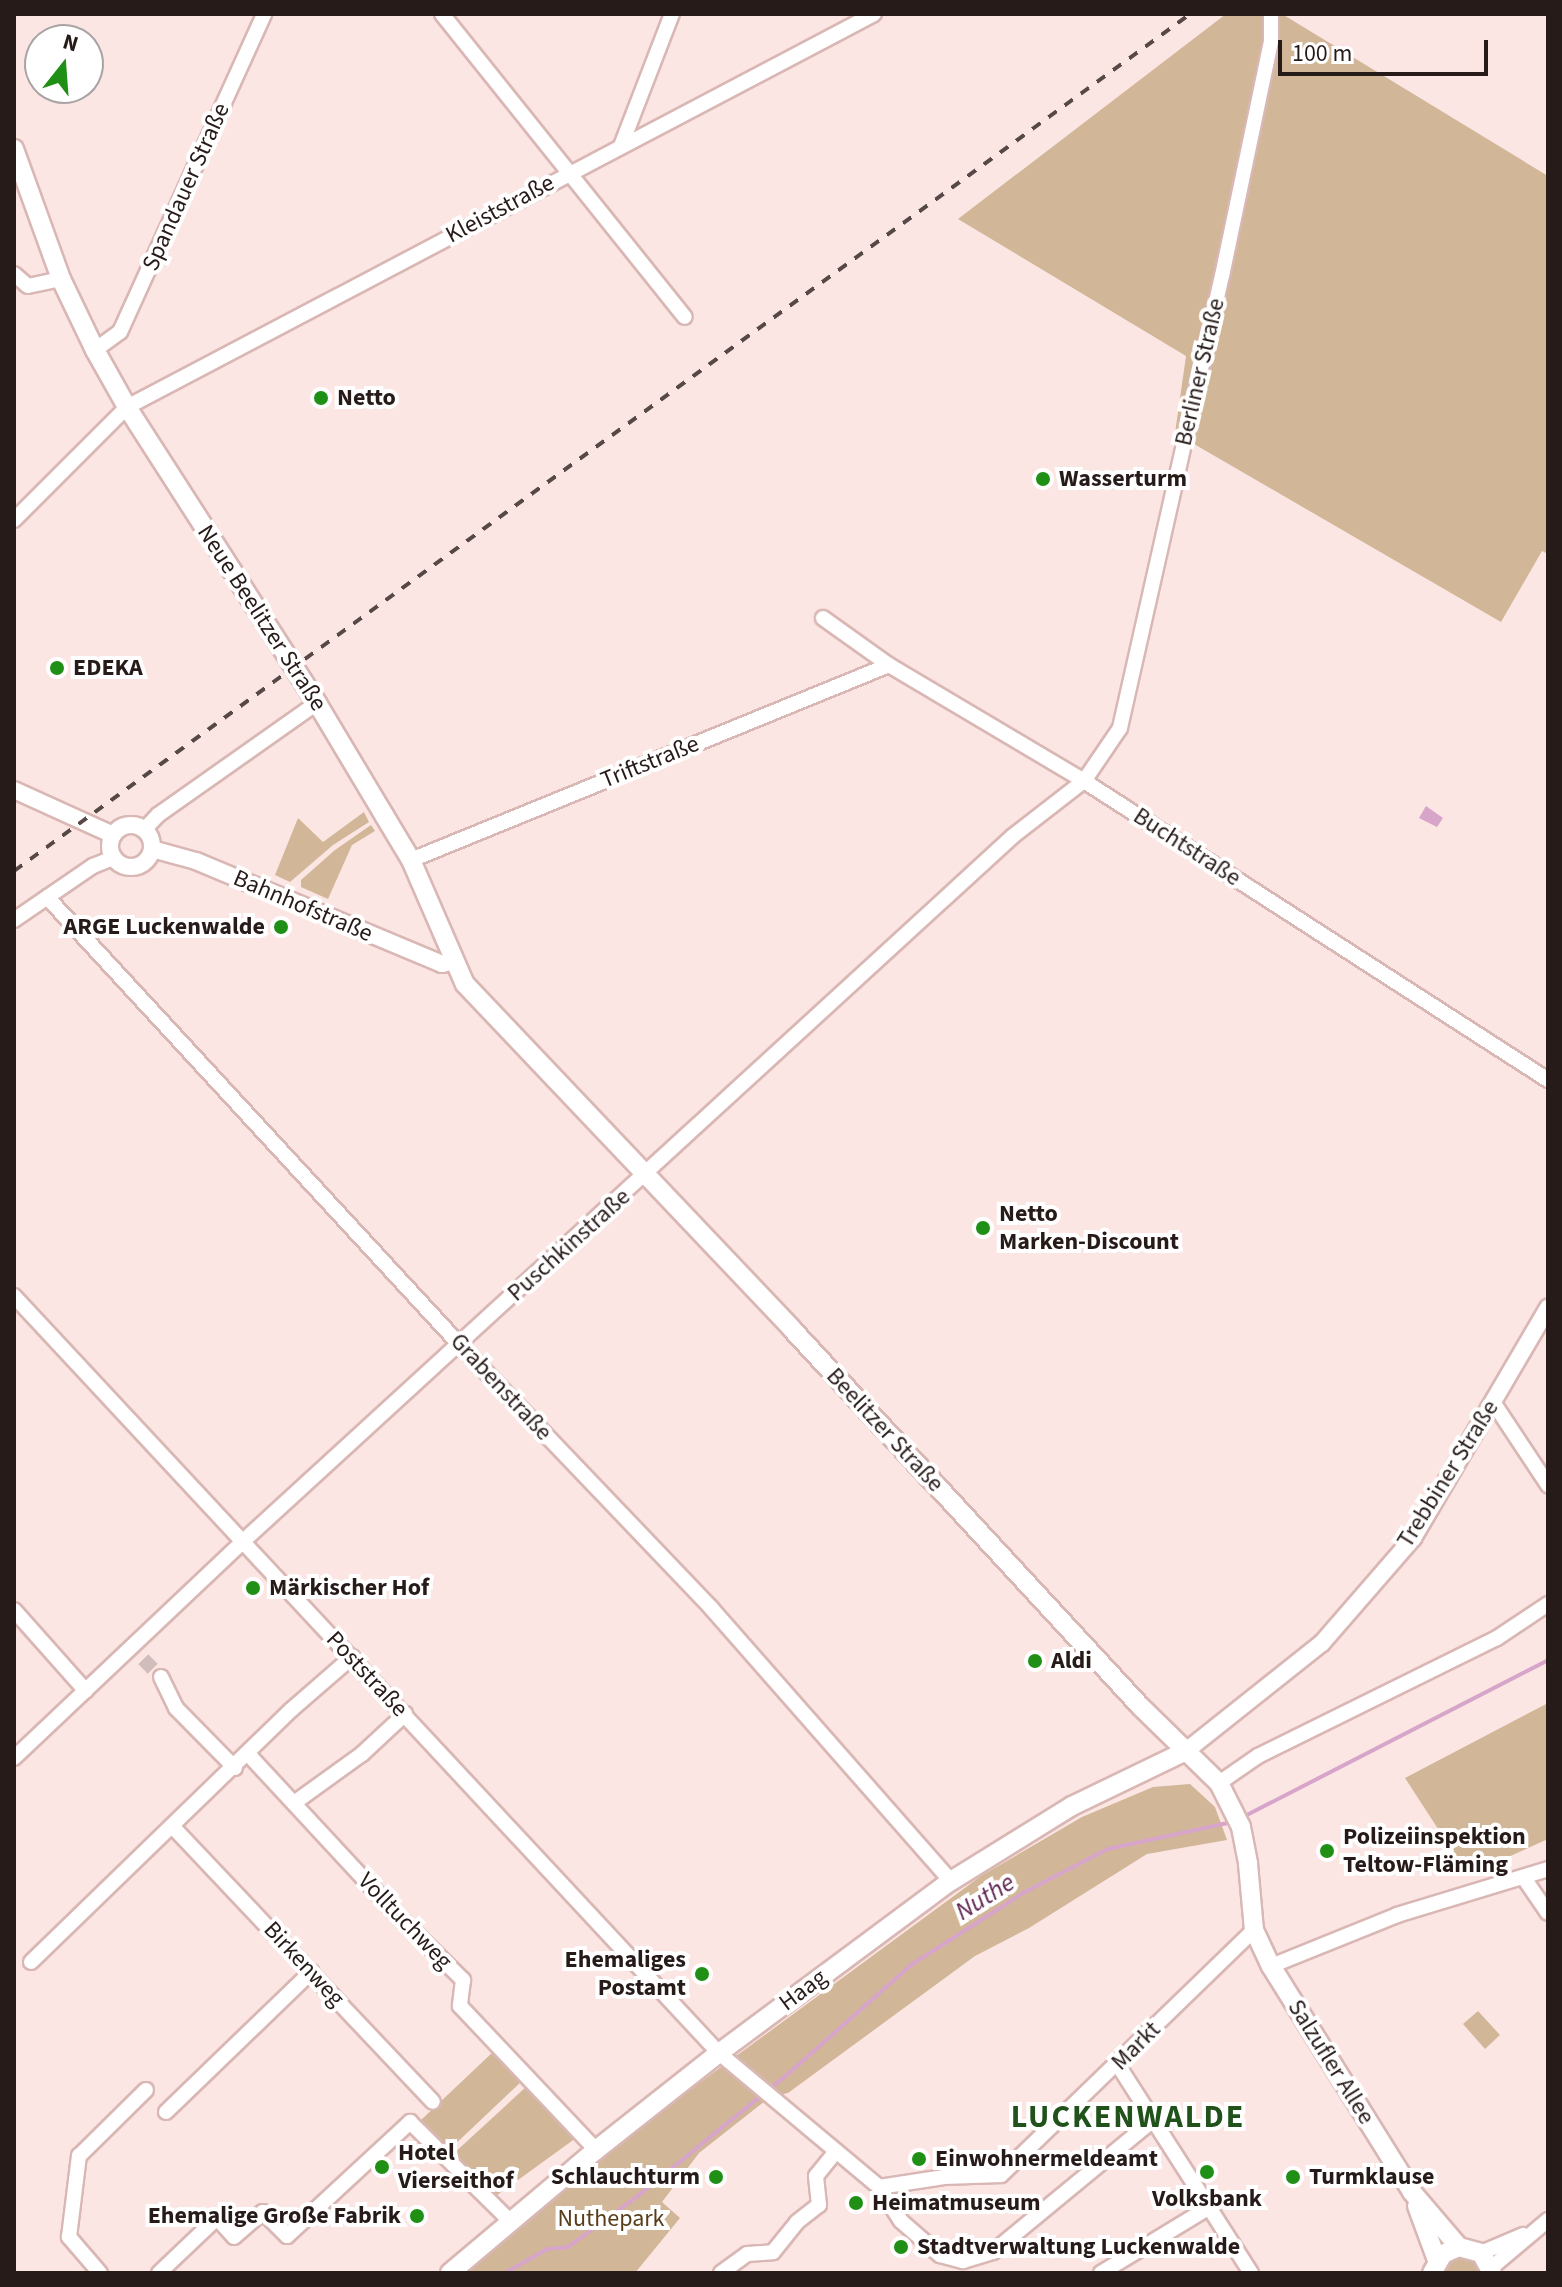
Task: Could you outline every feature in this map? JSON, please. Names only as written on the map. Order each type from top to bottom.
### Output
[{"type":"main road","name":"Neue Beelitzer Straße","points":[[14,149],[61,279],[95,350],[127,407],[317,703],[411,860],[453,961]]},
{"type":"main road","name":"Beelitzer Straße","points":[[453,961],[465,984],[1219,1783],[1238,1819],[1248,1864],[1254,1930]]},
{"type":"main road","name":"Haag","points":[[450,2273],[596,2150],[719,2053],[951,1881],[1072,1806],[1186,1751]]},
{"type":"main road","name":"Salzufler Allee","points":[[1254,1930],[1271,1966],[1412,2192],[1459,2247]]},
{"type":"main road","name":"Salzufler Allee","points":[[1412,2192],[1435,2266]]},
{"type":"main road","points":[[1435,2266],[1459,2247],[1488,2265]]},
{"type":"street","name":"Spandauer Straße","points":[[95,350],[120,332],[264,14]]},
{"type":"street","points":[[442,14],[567,175],[685,317]]},
{"type":"street","points":[[621,146],[672,14]]},
{"type":"street","name":"Kleiststraße","points":[[14,520],[127,407],[874,14]]},
{"type":"street","name":"Berliner Straße","points":[[1120,728],[1229,246],[1271,42],[1271,14]]},
{"type":"street","points":[[14,274],[28,286],[61,279]]},
{"type":"street","name":"Buchtstraße","points":[[823,618],[889,665],[1084,781],[1548,1080]]},
{"type":"street","name":"Triftstraße","points":[[411,860],[889,665]]},
{"type":"street","points":[[144,830],[158,815],[317,703]]},
{"type":"street","name":"Puschkinstraße","points":[[14,1758],[243,1542],[1013,836],[1084,781],[1120,728]]},
{"type":"street","points":[[14,790],[113,835]]},
{"type":"street","points":[[123,826],[144,830],[152,849],[139,866],[124,866],[113,858],[110,849],[113,835],[123,826]]},
{"type":"street","name":"Bahnhofstraße","points":[[152,849],[196,861],[442,964],[453,961]]},
{"type":"street","points":[[14,920],[93,866],[113,858]]},
{"type":"street","name":"Grabenstraße","points":[[47,897],[460,1345],[711,1608],[951,1881]]},
{"type":"street","name":"Poststraße","points":[[14,1296],[719,2053]]},
{"type":"street","name":"Trebbiner Straße","points":[[1186,1751],[1322,1643],[1413,1538],[1548,1308]]},
{"type":"street","points":[[1493,1402],[1548,1485]]},
{"type":"street","points":[[1219,1783],[1258,1756],[1497,1638],[1548,1604]]},
{"type":"street","points":[[14,1610],[86,1691]]},
{"type":"street","points":[[132,1648],[143,1659]]},
{"type":"street","points":[[31,1962],[249,1755],[291,1710],[352,1657]]},
{"type":"street","points":[[161,1677],[176,1708],[235,1768]]},
{"type":"street","points":[[294,1803],[362,1754],[405,1714]]},
{"type":"street","name":"Volltuchweg","points":[[249,1755],[402,1920],[463,1980],[460,2006],[596,2150]]},
{"type":"street","name":"Birkenweg","points":[[173,1827],[433,2102]]},
{"type":"street","points":[[1271,1966],[1397,1915],[1548,1869]]},
{"type":"street","points":[[1524,1878],[1548,1913]]},
{"type":"street","name":"Markt","points":[[879,2187],[944,2177],[1001,2175],[1254,1930]]},
{"type":"street","points":[[166,2112],[311,1972]]},
{"type":"street","points":[[719,2053],[879,2187],[901,2221],[940,2255],[963,2261],[993,2252],[1153,2120]]},
{"type":"street","points":[[1118,2065],[1251,2273]]},
{"type":"street","points":[[100,2273],[69,2237],[79,2156],[146,2090]]},
{"type":"street","points":[[159,2273],[217,2218],[234,2237],[263,2212],[287,2236],[410,2122],[511,2222]]},
{"type":"street","points":[[721,2273],[747,2254],[773,2252],[797,2222],[819,2205],[816,2176],[836,2151]]},
{"type":"street","points":[[1101,2273],[1211,2206]]},
{"type":"street","points":[[1488,2265],[1543,2224]]},
{"type":"green space","points":[[1226,14],[1282,14],[1548,176],[1548,554],[1542,551],[1501,622],[1175,433],[1186,356],[958,219]]},
{"type":"green space","points":[[364,812],[369,822],[333,845],[290,882],[275,875],[298,818],[323,842]]},
{"type":"green space","points":[[371,825],[375,831],[352,845],[328,899],[301,887],[301,880],[335,850]]},
{"type":"green space","points":[[1548,1703],[1548,1839],[1468,1875],[1405,1778]]},
{"type":"green space","name":"Nuthepark","points":[[1190,1784],[1215,1807],[1227,1840],[1147,1854],[1029,1928],[975,1956],[788,2093],[770,2097],[699,2153],[662,2202],[680,2218],[635,2273],[464,2273],[603,2154],[981,1876],[1082,1817],[1153,1787]]},
{"type":"green space","points":[[1478,2011],[1500,2035],[1485,2049],[1463,2024]]},
{"type":"green space","points":[[494,2051],[522,2081],[448,2151],[420,2121]]},
{"type":"green space","points":[[527,2086],[576,2138],[493,2198],[452,2155]]},
{"type":"green space","points":[[1459,2255],[1472,2257],[1485,2273],[1440,2273],[1442,2266]]},
{"type":"shaded area","points":[[1426,806],[1443,818],[1437,827],[1419,818]]},
{"type":"waterway","name":"Nuthe","points":[[1243,1817],[1548,1660]]},
{"type":"waterway","name":"Nuthe","points":[[505,2273],[547,2249],[568,2247],[639,2195],[789,2073],[911,1965],[1023,1893],[1108,1849],[1232,1822]]},
{"type":"tunnel","points":[[143,1659],[161,1677]]},
{"type":"railway","points":[[14,871],[1190,14]]},
{"type":"place","name":"Netto","points":[[321,398]]},
{"type":"place","name":"Wasserturm","points":[[1043,479]]},
{"type":"place","name":"EDEKA","points":[[57,668]]},
{"type":"place","name":"ARGE Luckenwalde","points":[[281,927]]},
{"type":"place","name":"Netto Marken-Discount","points":[[983,1228]]},
{"type":"place","name":"Märkischer Hof","points":[[253,1588]]},
{"type":"place","name":"Aldi","points":[[1035,1661]]},
{"type":"place","name":"Polizeiinspektion Teltow-Fläming","points":[[1327,1851]]},
{"type":"place","name":"Ehemaliges Postamt","points":[[702,1974]]},
{"type":"place","name":"Einwohnermeldeamt","points":[[919,2159]]},
{"type":"place","name":"Hotel Vierseithof","points":[[382,2167]]},
{"type":"place","name":"Volksbank","points":[[1207,2172]]},
{"type":"place","name":"Schlauchturm","points":[[716,2177]]},
{"type":"place","name":"Turmklause","points":[[1293,2177]]},
{"type":"place","name":"Heimatmuseum","points":[[856,2203]]},
{"type":"place","name":"Ehemalige Große Fabrik","points":[[417,2216]]},
{"type":"place","name":"Stadtverwaltung Luckenwalde","points":[[901,2247]]},
{"type":"district","name":"LUCKENWALDE","points":[[1128,2117]]}]
